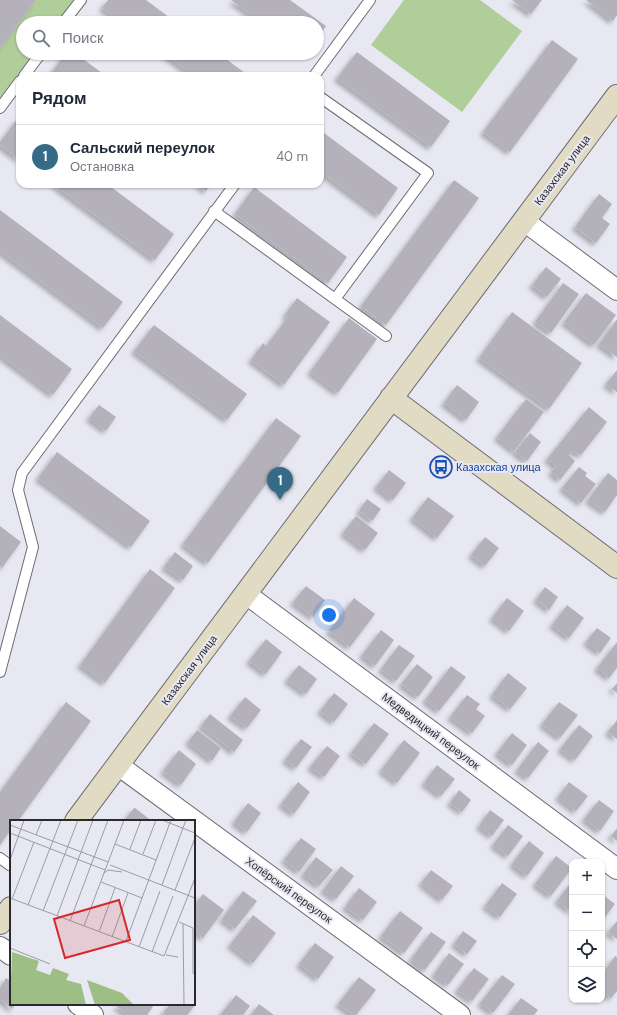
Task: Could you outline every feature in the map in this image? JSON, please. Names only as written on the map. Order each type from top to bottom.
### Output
[{"type":"main road","name":"Казахская улица","points":[[77,820],[617,96]]},
{"type":"main road","points":[[391,398],[617,566]]},
{"type":"main road","points":[[0,923],[10,909]]},
{"type":"street","points":[[524,221],[617,290]]},
{"type":"street","name":"Медведицкий переулок","points":[[246,594],[617,869]]},
{"type":"street","name":"Хопёрский переулок","points":[[118,765],[193,820]]},
{"type":"street","name":"Хопёрский переулок","points":[[195,821],[460,1015]]},
{"type":"street","points":[[0,947],[10,954]]},
{"type":"street","points":[[79,1005],[93,1015]]},
{"type":"lane","points":[[69,16],[81,0]]},
{"type":"lane","points":[[317,72],[370,0]]},
{"type":"lane","points":[[27,72],[36,60]]},
{"type":"lane","points":[[0,108],[16,86]]},
{"type":"lane","points":[[324,100],[428,173],[335,299]]},
{"type":"lane","points":[[0,672],[33,547],[18,490],[22,473],[232,188]]},
{"type":"lane","points":[[214,212],[386,336]]},
{"type":"lane","points":[[0,858],[10,865]]},
{"type":"green space","points":[[36,0],[81,0],[68,16],[24,16]]},
{"type":"green space","points":[[404,0],[480,0],[522,31],[462,112],[371,45]]},
{"type":"green space","points":[[16,27],[16,60],[36,60],[27,72],[16,72],[16,87],[0,108],[0,48]]},
{"type":"building","points":[[0,0],[36,0],[24,16],[16,16],[16,27],[0,48]]},
{"type":"building","points":[[108,0],[146,0],[168,16],[113,16],[102,8]]},
{"type":"building","points":[[231,0],[290,0],[312,16],[253,16]]},
{"type":"building","points":[[512,0],[542,0],[531,14]]},
{"type":"building","points":[[586,0],[617,0],[617,15],[613,21]]},
{"type":"building","points":[[552,40],[578,59],[510,152],[483,132]]},
{"type":"building","points":[[357,52],[450,121],[431,147],[337,78]]},
{"type":"building","points":[[61,60],[84,60],[101,72],[52,72]]},
{"type":"building","points":[[172,60],[227,60],[244,72],[189,72]]},
{"type":"building","points":[[16,121],[16,157],[0,145],[0,142]]},
{"type":"building","points":[[324,133],[398,188],[379,215],[324,174]]},
{"type":"building","points":[[454,180],[479,198],[386,325],[361,306]]},
{"type":"building","points":[[58,188],[112,188],[174,234],[155,260]]},
{"type":"building","points":[[253,188],[255,188],[347,257],[328,283],[235,214]]},
{"type":"building","points":[[599,194],[612,204],[602,218],[610,224],[596,243],[575,227]]},
{"type":"building","points":[[0,210],[123,302],[103,328],[0,251]]},
{"type":"building","points":[[546,267],[561,279],[547,297],[532,285]]},
{"type":"building","points":[[563,283],[579,294],[551,333],[535,322]]},
{"type":"building","points":[[586,293],[616,315],[594,345],[564,322]]},
{"type":"building","points":[[297,298],[330,322],[284,385],[251,360],[263,343],[266,346],[288,317],[285,315]]},
{"type":"building","points":[[512,312],[582,363],[549,409],[479,358]]},
{"type":"building","points":[[0,315],[72,369],[53,395],[0,355]]},
{"type":"building","points":[[349,318],[377,339],[338,393],[310,372]]},
{"type":"building","points":[[617,319],[617,357],[599,344]]},
{"type":"building","points":[[154,325],[247,394],[227,420],[134,351]]},
{"type":"building","points":[[617,370],[617,392],[606,384]]},
{"type":"building","points":[[457,385],[479,402],[466,420],[444,403]]},
{"type":"building","points":[[526,399],[544,412],[514,451],[497,437]]},
{"type":"building","points":[[99,405],[116,417],[106,431],[89,418]]},
{"type":"building","points":[[589,407],[607,422],[581,455],[572,451],[569,455],[575,461],[560,480],[551,472],[556,466],[547,459]]},
{"type":"building","points":[[276,418],[301,436],[208,563],[183,544]]},
{"type":"building","points":[[530,433],[541,442],[527,461],[515,452]]},
{"type":"building","points":[[57,452],[150,521],[131,547],[38,478]]},
{"type":"building","points":[[579,467],[587,473],[585,476],[596,484],[581,503],[562,488]]},
{"type":"building","points":[[389,470],[406,483],[393,500],[376,487]]},
{"type":"building","points":[[608,473],[617,480],[617,495],[605,512],[588,500]]},
{"type":"building","points":[[428,497],[454,516],[437,538],[412,518]]},
{"type":"building","points":[[367,499],[381,509],[372,521],[359,511]]},
{"type":"building","points":[[356,516],[378,533],[365,550],[343,533]]},
{"type":"building","points":[[0,526],[21,542],[2,568],[0,566]]},
{"type":"building","points":[[485,537],[499,548],[485,566],[471,555]]},
{"type":"building","points":[[175,552],[193,566],[183,580],[164,567]]},
{"type":"building","points":[[150,569],[175,588],[105,683],[80,665]]},
{"type":"building","points":[[306,586],[325,600],[313,617],[293,602]]},
{"type":"building","points":[[545,587],[558,597],[549,610],[536,600]]},
{"type":"building","points":[[354,598],[375,614],[350,647],[329,631]]},
{"type":"building","points":[[507,598],[524,611],[509,631],[492,618]]},
{"type":"building","points":[[567,605],[584,618],[569,638],[552,625]]},
{"type":"building","points":[[597,628],[611,638],[600,653],[586,642]]},
{"type":"building","points":[[381,630],[394,640],[375,666],[362,655]]},
{"type":"building","points":[[266,639],[282,652],[266,674],[249,661]]},
{"type":"building","points":[[617,642],[617,668],[609,678],[597,668]]},
{"type":"building","points":[[399,645],[415,656],[396,681],[381,669]]},
{"type":"building","points":[[417,664],[433,677],[418,697],[401,684]]},
{"type":"building","points":[[299,665],[317,679],[306,694],[287,680]]},
{"type":"building","points":[[451,666],[466,677],[439,711],[425,700]]},
{"type":"building","points":[[508,673],[527,688],[510,709],[492,695]]},
{"type":"building","points":[[617,683],[617,693],[612,689]]},
{"type":"building","points":[[334,693],[348,704],[334,722],[320,711]]},
{"type":"building","points":[[467,695],[480,704],[476,709],[485,716],[472,733],[450,717]]},
{"type":"building","points":[[245,697],[261,710],[247,728],[230,716]]},
{"type":"building","points":[[66,702],[91,721],[19,820],[10,820],[10,831],[0,845],[0,792]]},
{"type":"building","points":[[559,702],[578,715],[560,738],[542,724]]},
{"type":"building","points":[[210,714],[243,740],[234,752],[201,726]]},
{"type":"building","points":[[617,720],[617,739],[608,732]]},
{"type":"building","points":[[374,723],[389,734],[366,764],[351,753]]},
{"type":"building","points":[[579,725],[593,736],[575,760],[560,749]]},
{"type":"building","points":[[197,730],[221,748],[212,761],[188,742]]},
{"type":"building","points":[[512,733],[527,745],[512,765],[497,753]]},
{"type":"building","points":[[301,739],[312,747],[296,768],[285,760]]},
{"type":"building","points":[[404,740],[420,753],[397,783],[381,770]]},
{"type":"building","points":[[538,742],[549,751],[528,778],[517,770]]},
{"type":"building","points":[[327,746],[340,756],[324,777],[310,767]]},
{"type":"building","points":[[179,750],[196,764],[181,785],[163,771]]},
{"type":"building","points":[[437,765],[455,779],[441,796],[424,783]]},
{"type":"building","points":[[298,782],[310,792],[294,814],[281,804]]},
{"type":"building","points":[[569,782],[588,796],[576,811],[558,797]]},
{"type":"building","points":[[459,790],[471,800],[462,812],[450,803]]},
{"type":"building","points":[[599,800],[614,811],[600,831],[584,819]]},
{"type":"building","points":[[248,803],[261,813],[247,832],[234,822]]},
{"type":"building","points":[[135,808],[151,820],[125,820]]},
{"type":"building","points":[[490,810],[504,820],[492,836],[479,826]]},
{"type":"building","points":[[508,825],[523,836],[508,856],[493,845]]},
{"type":"building","points":[[617,828],[617,841],[611,836]]},
{"type":"building","points":[[301,838],[316,849],[299,872],[284,860]]},
{"type":"building","points":[[529,841],[544,853],[527,876],[512,864]]},
{"type":"building","points":[[556,856],[569,866],[569,872],[551,896],[535,884]]},
{"type":"building","points":[[316,857],[333,870],[319,886],[303,874]]},
{"type":"building","points":[[341,866],[354,876],[336,899],[323,890]]},
{"type":"building","points":[[431,870],[453,886],[442,900],[421,883]]},
{"type":"building","points":[[502,883],[517,894],[500,917],[485,906]]},
{"type":"building","points":[[569,885],[569,910],[557,901]]},
{"type":"building","points":[[359,888],[377,902],[363,920],[345,907]]},
{"type":"building","points":[[243,891],[257,901],[235,929],[222,919]]},
{"type":"building","points":[[203,894],[224,910],[203,938],[195,932],[195,904]]},
{"type":"building","points":[[605,896],[615,904],[605,917]]},
{"type":"building","points":[[400,911],[423,928],[404,953],[381,936]]},
{"type":"building","points":[[253,915],[276,933],[253,963],[230,945]]},
{"type":"building","points":[[617,921],[617,939],[608,932]]},
{"type":"building","points":[[463,931],[477,941],[467,954],[454,944]]},
{"type":"building","points":[[431,932],[446,942],[425,970],[411,959]]},
{"type":"building","points":[[315,943],[334,957],[318,979],[299,964]]},
{"type":"building","points":[[449,953],[464,964],[448,985],[434,974]]},
{"type":"building","points":[[615,956],[617,957],[617,991],[611,998],[605,993],[605,970]]},
{"type":"building","points":[[474,968],[489,979],[472,1001],[457,990]]},
{"type":"building","points":[[502,975],[515,984],[493,1013],[480,1003]]},
{"type":"building","points":[[359,977],[376,990],[356,1015],[353,1015],[338,1004]]},
{"type":"building","points":[[6,978],[10,980],[10,1005],[15,1005],[12,1009],[0,999],[0,988]]},
{"type":"building","points":[[236,995],[250,1006],[243,1015],[220,1015]]},
{"type":"building","points":[[521,998],[538,1010],[534,1015],[508,1015]]},
{"type":"building","points":[[196,1004],[187,1015],[166,1015],[163,1013],[169,1005]]},
{"type":"building","points":[[259,1004],[274,1015],[251,1015]]},
{"type":"building","points":[[118,1005],[154,1005],[147,1015],[128,1015],[117,1007]]},
{"type":"place","name":"Казахская улица","points":[[441,467]]},
{"type":"place","name":"Сальский переулок","points":[[280,500]]}]
